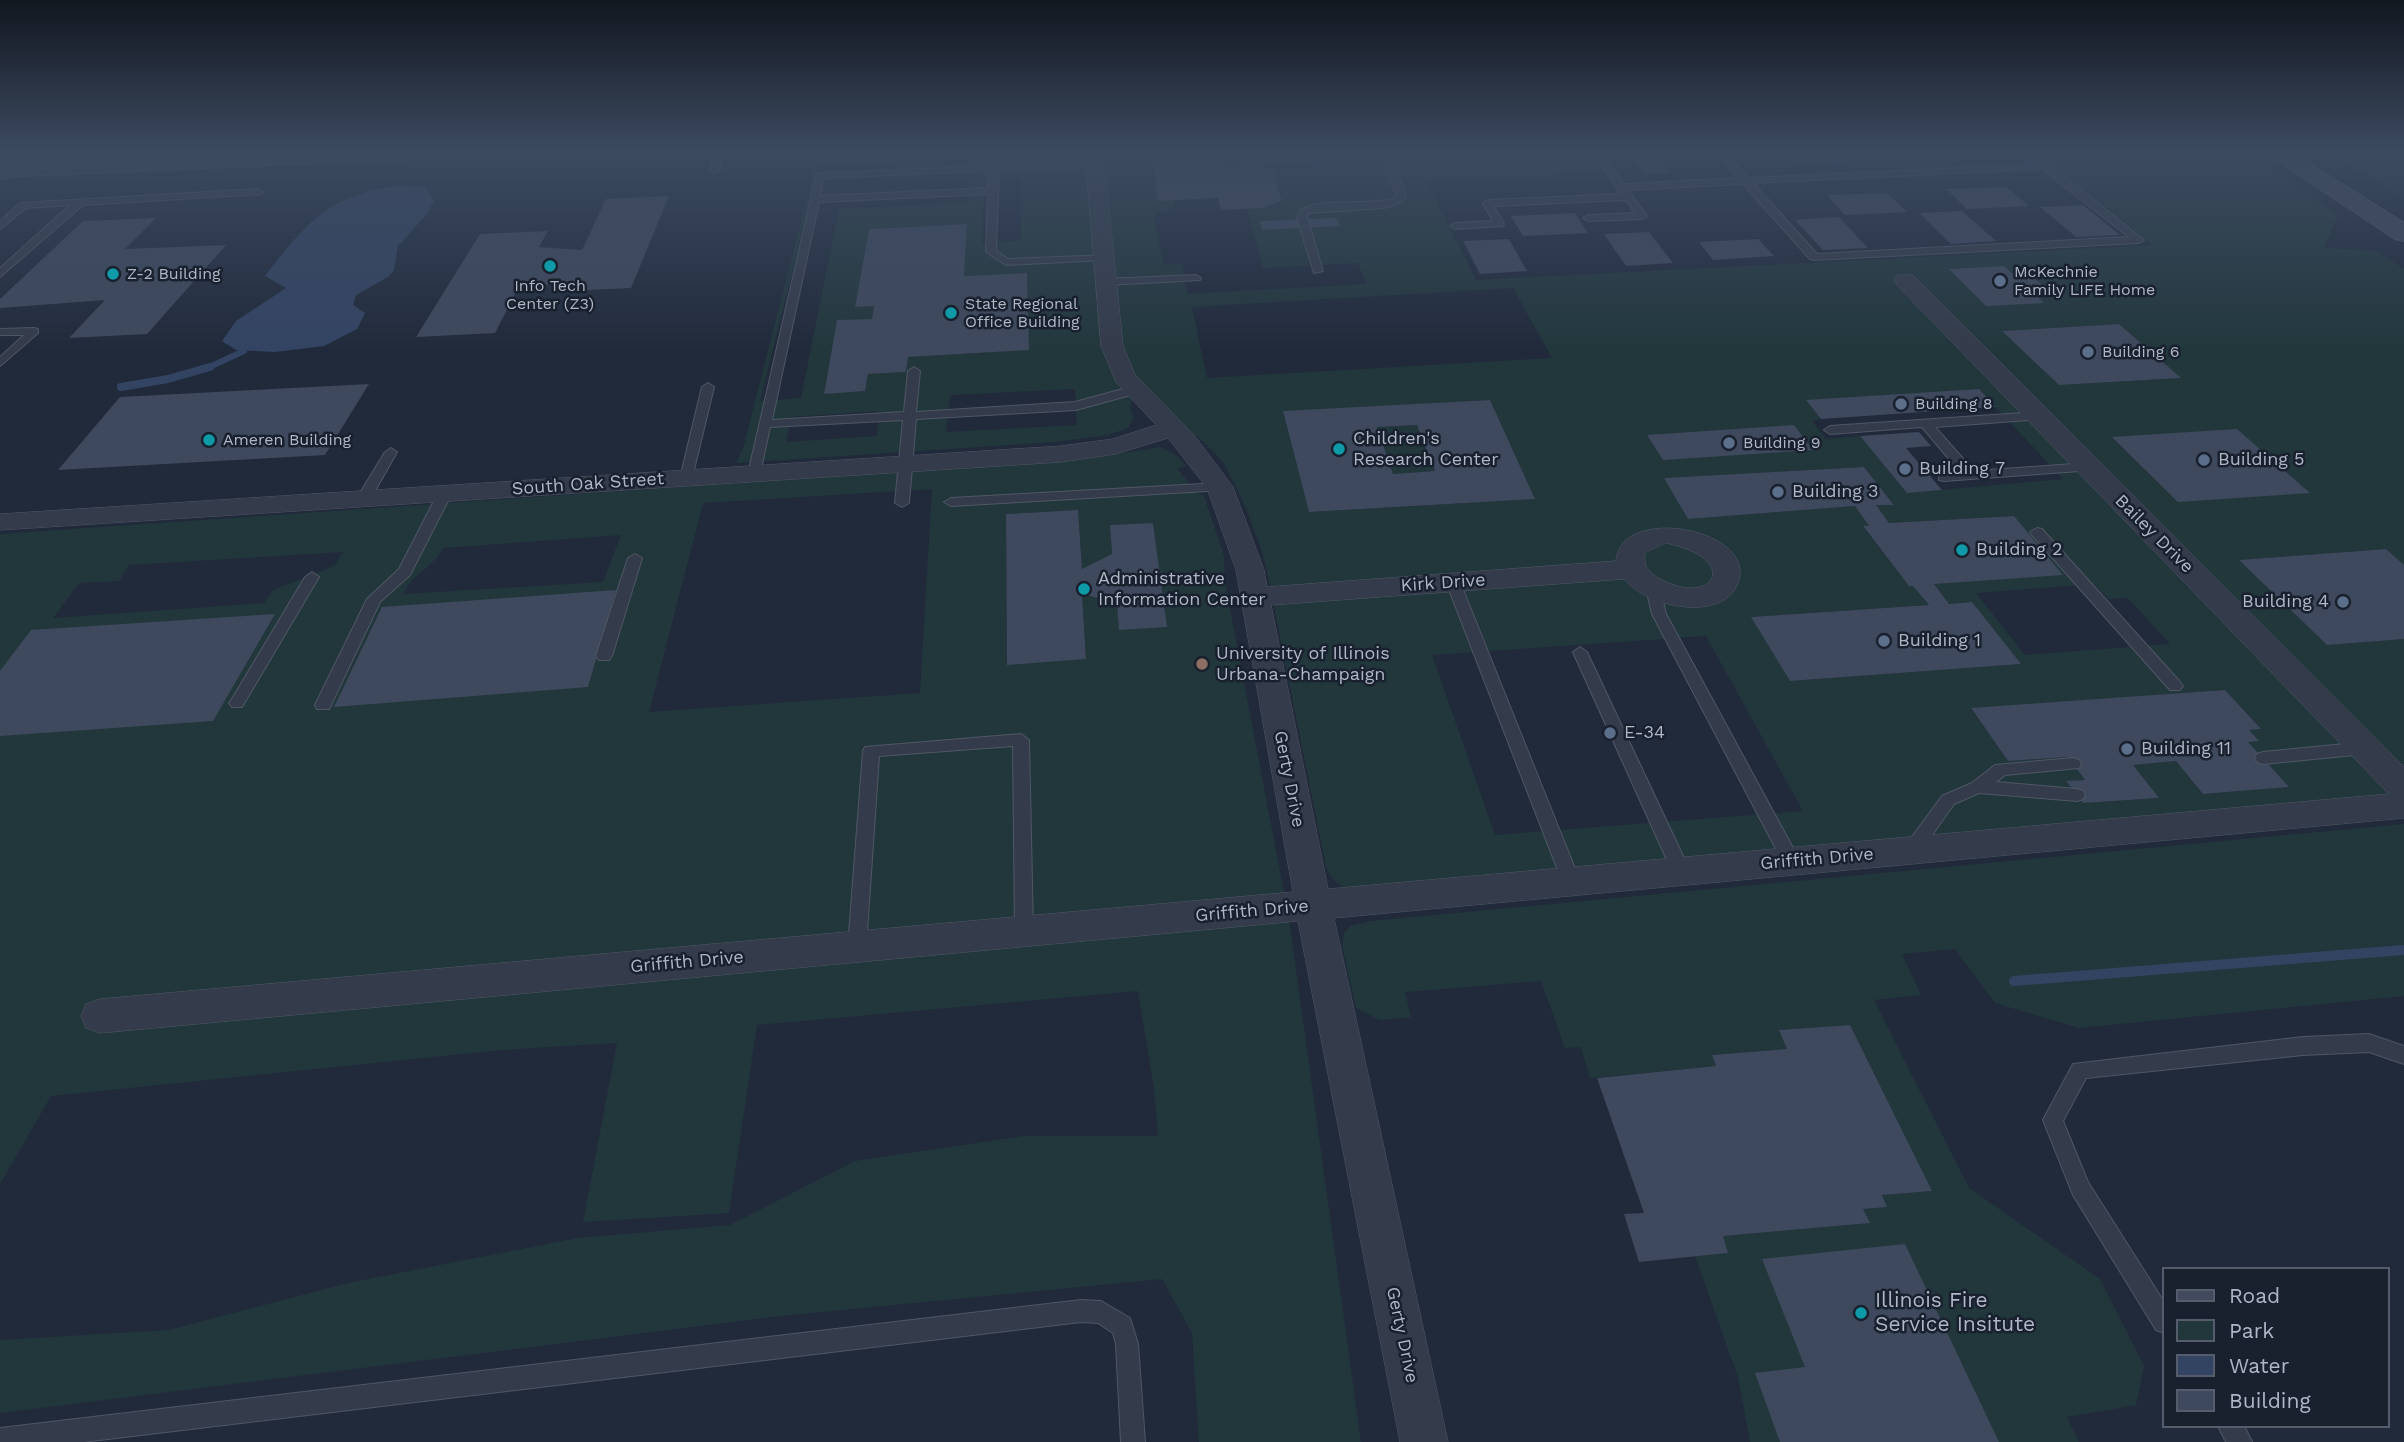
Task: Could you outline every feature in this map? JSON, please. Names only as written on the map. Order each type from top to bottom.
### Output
[{"type":"main road","points":[[2379,218],[2404,234]]},
{"type":"street","name":"Gerty Drive","points":[[1100,218],[1112,346],[1124,377],[1203,461],[1220,487],[1250,570],[1313,905],[1424,1442]]},
{"type":"street","name":"Bailey Drive","points":[[1905,280],[2404,788]]},
{"type":"street","name":"South Oak Street","points":[[0,522],[1088,452],[1173,428]]},
{"type":"street","points":[[1666,536],[1698,541],[1722,558],[1728,568],[1729,578],[1724,587],[1714,593],[1701,597],[1685,597],[1653,588],[1636,576],[1632,569],[1629,558],[1632,549],[1640,542],[1666,536]]},
{"type":"street","name":"Kirk Drive","points":[[1255,597],[1632,569]]},
{"type":"street","name":"Griffith Drive","points":[[100,1016],[2404,805]]},
{"type":"lane","points":[[0,274],[62,218]]},
{"type":"lane","points":[[754,474],[810,218]]},
{"type":"lane","points":[[992,218],[991,252],[1006,262],[1104,257]]},
{"type":"lane","points":[[1301,218],[1318,271]]},
{"type":"lane","points":[[1455,226],[1499,224],[1496,218]]},
{"type":"lane","points":[[1779,218],[1814,257],[2140,240],[2112,218]]},
{"type":"lane","points":[[1106,282],[1196,278]]},
{"type":"lane","points":[[0,332],[34,331],[0,363]]},
{"type":"lane","points":[[902,503],[914,371]]},
{"type":"lane","points":[[686,478],[708,387]]},
{"type":"lane","points":[[764,424],[1076,406],[1134,390]]},
{"type":"lane","points":[[1830,430],[2038,415]]},
{"type":"lane","points":[[1925,423],[1970,475]]},
{"type":"lane","points":[[365,499],[391,452]]},
{"type":"lane","points":[[1944,477],[2088,467]]},
{"type":"lane","points":[[951,502],[1220,487]]},
{"type":"lane","points":[[323,705],[374,599],[405,572],[445,494]]},
{"type":"lane","points":[[2037,531],[2175,686]]},
{"type":"lane","points":[[604,656],[635,558]]},
{"type":"lane","points":[[237,704],[312,578]]},
{"type":"lane","points":[[1453,582],[1571,881]]},
{"type":"lane","points":[[1653,588],[1659,614],[1791,861]]},
{"type":"lane","points":[[1580,652],[1681,871]]},
{"type":"lane","points":[[857,947],[871,751],[1020,740],[1024,932]]},
{"type":"lane","points":[[2263,758],[2365,748]]},
{"type":"lane","points":[[1912,850],[1948,800],[1978,787],[2001,769],[2073,764]]},
{"type":"lane","points":[[1978,787],[2077,795]]},
{"type":"lane","points":[[2162,1319],[2080,1188],[2053,1120],[2080,1070],[2303,1046],[2369,1043],[2404,1055]]},
{"type":"lane","points":[[0,1440],[1091,1311],[1110,1316],[1122,1326],[1127,1344],[1133,1442]]},
{"type":"green space","points":[[802,218],[805,218],[760,401],[801,398],[837,218],[983,218],[982,243],[1021,241],[1021,218],[1155,218],[1163,265],[1182,264],[1187,294],[1366,284],[1358,263],[1263,268],[1250,218],[1445,218],[1476,280],[2153,245],[2119,218],[2337,218],[2324,248],[2377,251],[2404,269],[2404,565],[2386,549],[2240,560],[2327,645],[2404,639],[2404,795],[1354,890],[1337,883],[1326,867],[1264,557],[1246,508],[1224,463],[1205,443],[1152,399],[1134,390],[1130,409],[1134,417],[1128,428],[1108,435],[1055,442],[736,463],[744,445]],"holes":[[[967,224],[964,276],[1027,273],[1028,350],[908,357],[906,372],[868,374],[865,391],[824,393],[837,321],[872,319],[874,306],[855,307],[869,229]],[[1513,288],[1552,358],[1207,378],[1192,307]],[[2119,324],[2180,378],[2059,385],[2003,331]],[[1075,389],[1077,425],[946,432],[950,395]],[[1979,389],[2063,479],[1907,493],[1860,436],[1826,439],[1812,421],[1821,419],[1807,401]],[[1490,400],[1535,499],[1309,512],[1283,412]],[[879,411],[877,436],[786,442],[791,417]],[[1864,467],[1894,504],[1876,505],[1889,523],[2014,516],[1934,584],[1949,604],[1972,602],[2020,664],[1790,681],[1752,617],[1929,605],[1913,586],[1909,586],[1863,527],[1869,526],[1855,506],[1688,519],[1665,478]],[[2094,584],[2108,599],[2128,598],[2170,644],[2025,655],[1976,593]],[[1706,636],[1803,811],[1495,835],[1432,655]],[[2225,690],[2260,729],[2249,730],[2258,741],[2248,742],[2288,787],[2203,794],[2176,761],[2133,765],[2158,798],[2083,803],[2067,782],[2085,780],[2068,757],[2008,761],[1971,709]]]},
{"type":"green space","points":[[1417,425],[1435,471],[1393,474],[1377,427]]},
{"type":"green space","points":[[1160,447],[1176,455],[1186,466],[1177,468],[1196,492],[1204,496],[1224,556],[1225,583],[1289,919],[1361,1442],[1199,1442],[1192,1333],[1162,1279],[780,1316],[0,1413],[0,1340],[169,1330],[348,1283],[578,1238],[730,1225],[855,1161],[1024,1136],[1158,1136],[1154,1088],[1138,991],[757,1025],[729,1213],[583,1222],[617,1043],[501,1050],[51,1096],[0,1184],[0,534],[1087,459]],"holes":[[[932,489],[920,693],[649,712],[703,503]],[[1078,510],[1082,569],[1112,554],[1110,525],[1153,523],[1166,627],[1120,629],[1117,603],[1082,594],[1086,659],[1007,664],[1006,514]],[[621,535],[603,582],[403,594],[443,548]],[[343,552],[334,566],[273,590],[264,603],[53,618],[79,583],[119,581],[129,565]]]},
{"type":"green space","points":[[2404,824],[2404,996],[2079,1028],[1995,1003],[1955,949],[1902,954],[1921,995],[1874,1000],[1969,1188],[2100,1279],[2144,1366],[2136,1405],[2067,1417],[2079,1442],[1750,1442],[1738,1377],[1695,1256],[1728,1253],[1723,1236],[1869,1223],[1863,1209],[1886,1207],[1882,1195],[1931,1191],[1850,1025],[1780,1030],[1787,1049],[1712,1055],[1716,1066],[1590,1078],[1581,1047],[1565,1048],[1541,981],[1405,992],[1411,1017],[1380,1020],[1356,1008],[1342,945],[1344,932],[1351,926],[1371,921]]},
{"type":"water","points":[[316,218],[423,218],[398,246],[394,270],[388,277],[356,295],[353,305],[365,313],[357,329],[324,346],[275,352],[236,350],[222,341],[236,321],[286,288],[265,276]]},
{"type":"building","name":"Z-2 Building","points":[[156,218],[125,249],[226,245],[147,334],[69,338],[105,300],[0,308],[0,299],[83,221]]},
{"type":"building","name":"Info Tech Center (Z3)","points":[[597,218],[660,218],[631,288],[564,291],[569,281],[517,290],[495,333],[416,337],[480,234],[548,231],[539,247],[582,250]]},
{"type":"building","points":[[1336,218],[1340,226],[1262,230],[1260,221]]},
{"type":"building","points":[[1512,218],[1578,218],[1588,233],[1523,236]]},
{"type":"building","points":[[1840,218],[1868,248],[1823,250],[1795,220]]},
{"type":"building","points":[[1924,218],[1970,218],[1996,241],[1951,244]]},
{"type":"building","points":[[2054,218],[2099,218],[2120,235],[2076,237]]},
{"type":"building","name":"State Regional Office Building","points":[[967,224],[964,276],[1027,273],[1029,350],[908,357],[906,372],[868,374],[865,391],[824,394],[837,320],[872,319],[874,306],[855,307],[869,229]]},
{"type":"building","points":[[1649,232],[1673,263],[1626,266],[1604,234]]},
{"type":"building","points":[[1509,239],[1527,271],[1480,274],[1463,241]]},
{"type":"building","points":[[1758,239],[1774,256],[1713,260],[1699,242]]},
{"type":"building","name":"McKechnie Family LIFE Home","points":[[2004,266],[2014,275],[2030,274],[2045,288],[2040,288],[2047,295],[2036,295],[2044,303],[1986,306],[1949,269]]},
{"type":"building","name":"Building 6","points":[[2119,324],[2181,378],[2059,385],[2002,331]]},
{"type":"building","name":"Ameren Building","points":[[369,384],[325,455],[58,470],[120,397]]},
{"type":"building","name":"Building 8","points":[[1979,389],[1996,407],[1821,419],[1806,400]]},
{"type":"building","name":"Children's Research Center","points":[[1490,400],[1535,499],[1309,512],[1283,411]],"holes":[[[1417,425],[1435,471],[1393,474],[1377,427]]]},
{"type":"building","name":"Building 9","points":[[1794,425],[1813,450],[1663,460],[1647,435]]},
{"type":"building","name":"Building 5","points":[[2237,429],[2310,493],[2178,502],[2112,437]]},
{"type":"building","name":"Building 7","points":[[1919,432],[1931,446],[1906,448],[1942,490],[1907,493],[1860,436]]},
{"type":"building","points":[[1864,467],[1894,505],[1876,505],[1889,523],[2014,516],[2063,575],[1934,584],[1949,604],[1972,602],[2021,664],[1790,681],[1751,617],[1929,605],[1913,586],[1909,586],[1863,526],[1869,526],[1855,506],[1688,519],[1664,478]]},
{"type":"building","name":"Administrative Information Center","points":[[1078,510],[1082,569],[1112,554],[1110,525],[1153,523],[1167,627],[1119,630],[1117,603],[1082,594],[1086,659],[1007,665],[1006,514]]},
{"type":"building","name":"Building 4","points":[[2386,549],[2404,565],[2404,639],[2327,645],[2239,560]]},
{"type":"building","points":[[616,590],[588,687],[334,707],[382,607]]},
{"type":"building","points":[[275,614],[213,721],[0,736],[0,671],[31,630]]},
{"type":"building","name":"Building 11","points":[[2225,690],[2261,729],[2249,730],[2259,741],[2248,742],[2289,787],[2203,794],[2176,761],[2133,765],[2159,798],[2083,803],[2066,781],[2085,780],[2068,757],[2008,761],[1971,708]]},
{"type":"building","points":[[1850,1025],[1932,1191],[1882,1195],[1887,1207],[1863,1209],[1870,1223],[1723,1236],[1728,1253],[1639,1262],[1624,1214],[1644,1213],[1597,1078],[1716,1066],[1712,1055],[1787,1049],[1779,1030]]},
{"type":"building","name":"Illinois Fire Service Insitute","points":[[1905,1244],[1999,1442],[1780,1442],[1755,1373],[1805,1367],[1762,1259]]},
{"type":"waterway","points":[[208,368],[244,351]]},
{"type":"waterway","points":[[121,387],[168,379],[208,368]]},
{"type":"waterway","points":[[2014,981],[2404,950]]},
{"type":"place","name":"Info Tech Center (Z3)","points":[[550,266]]},
{"type":"place","name":"Z-2 Building","points":[[113,274]]},
{"type":"place","name":"McKechnie Family LIFE Home","points":[[2000,281]]},
{"type":"place","name":"State Regional Office Building","points":[[951,313]]},
{"type":"place","name":"Building 6","points":[[2088,352]]},
{"type":"place","name":"Building 8","points":[[1901,404]]},
{"type":"place","name":"Ameren Building","points":[[209,440]]},
{"type":"place","name":"Building 9","points":[[1729,443]]},
{"type":"place","name":"Children's Research Center","points":[[1339,449]]},
{"type":"place","name":"Building 5","points":[[2204,460]]},
{"type":"place","name":"Building 7","points":[[1905,469]]},
{"type":"place","name":"Building 3","points":[[1778,492]]},
{"type":"place","name":"Building 2","points":[[1962,550]]},
{"type":"place","name":"Administrative Information Center","points":[[1084,589]]},
{"type":"place","name":"Building 4","points":[[2343,602]]},
{"type":"place","name":"Building 1","points":[[1884,641]]},
{"type":"place","name":"University of Illinois Urbana-Champaign","points":[[1202,664]]},
{"type":"place","name":"E-34","points":[[1610,733]]},
{"type":"place","name":"Building 11","points":[[2127,749]]},
{"type":"place","name":"Illinois Fire Service Insitute","points":[[1861,1313]]}]
